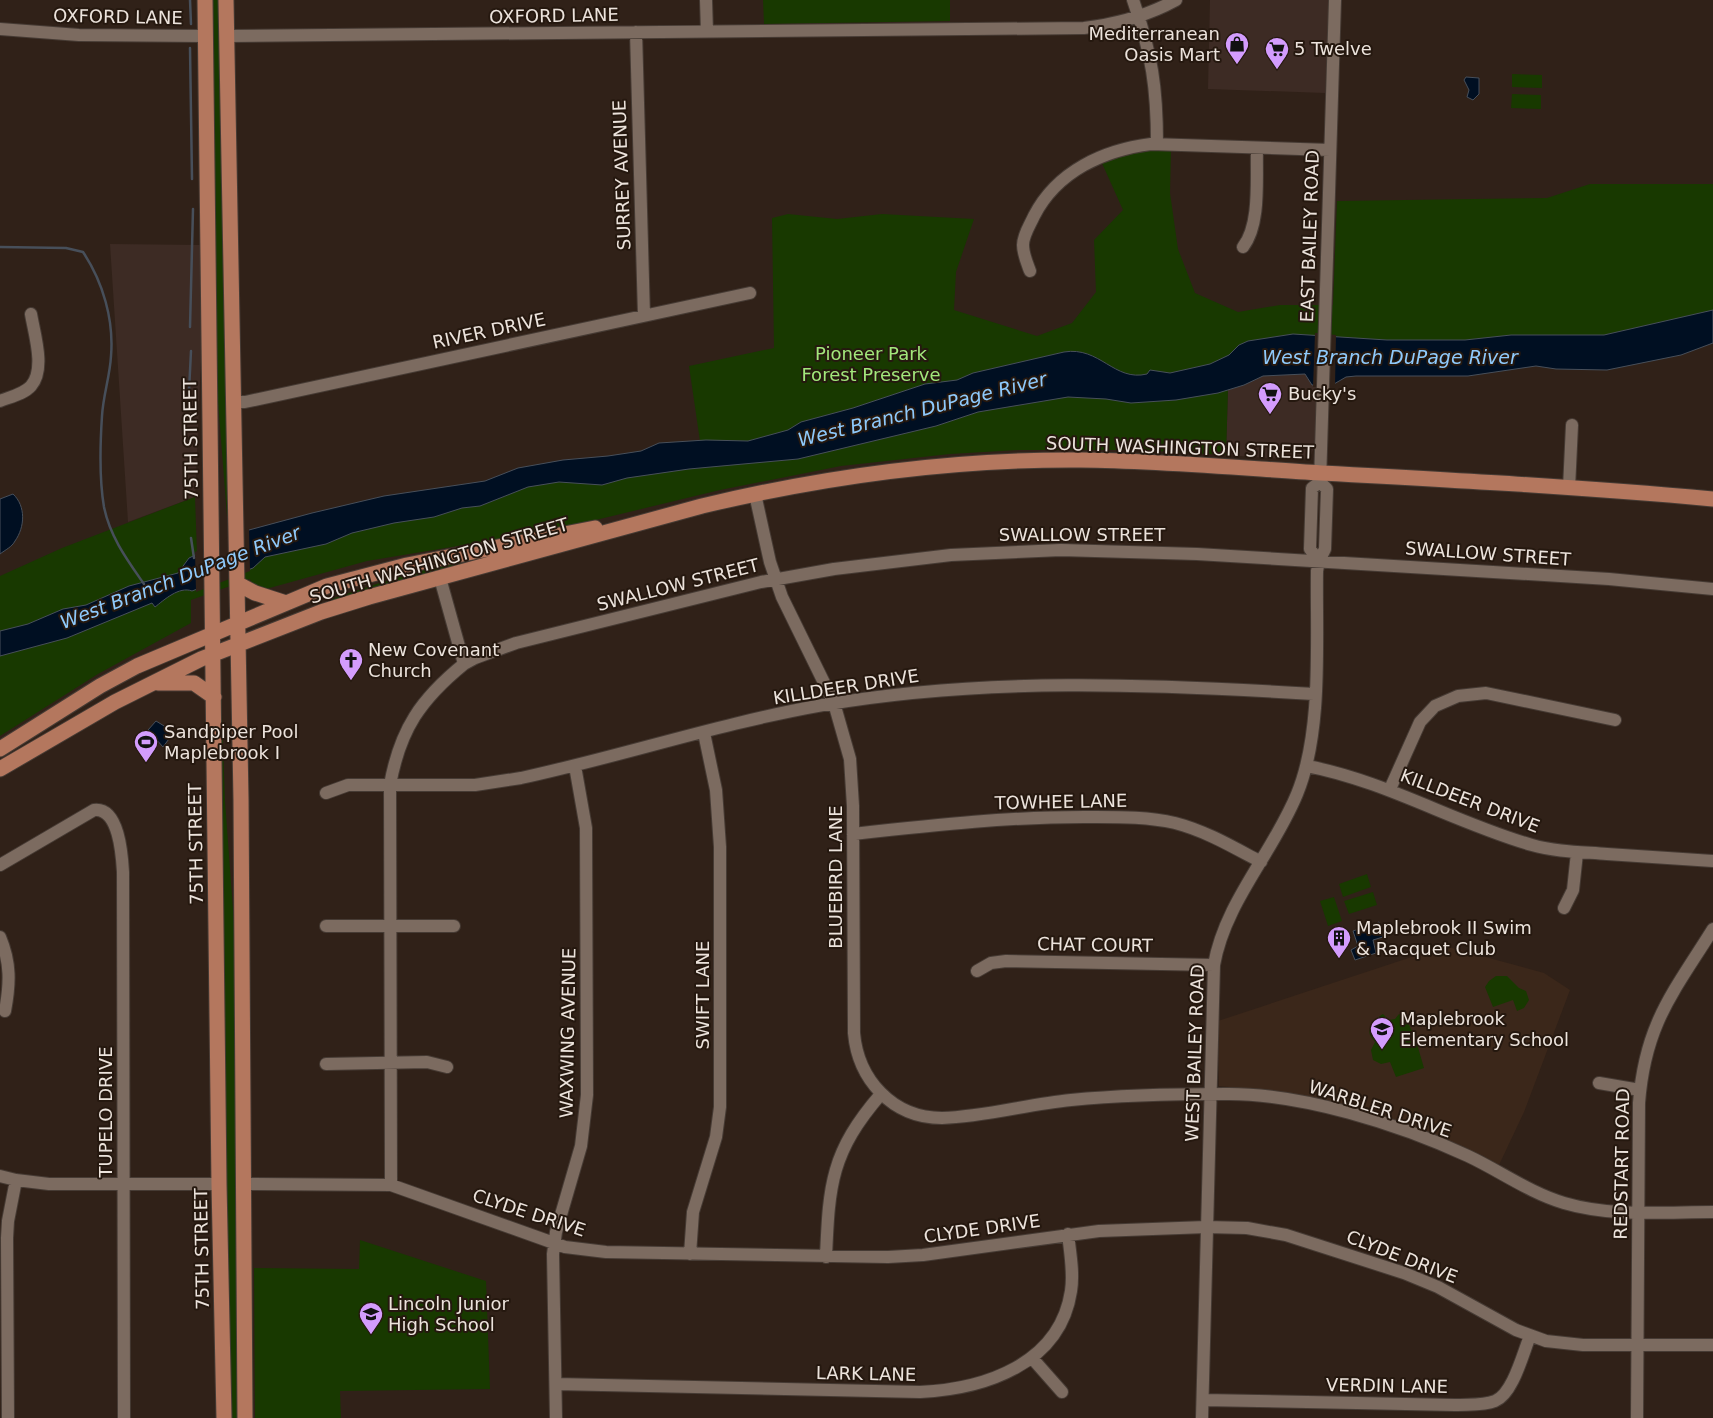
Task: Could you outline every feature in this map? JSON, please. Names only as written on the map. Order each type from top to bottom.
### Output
[{"type":"main road","name":"75TH STREET","points":[[205,0],[219,1184],[224,1418]]},
{"type":"main road","points":[[226,0],[239,645],[245,1418]]},
{"type":"main road","name":"SOUTH WASHINGTON STREET","points":[[0,768],[151,684],[213,654],[321,612],[651,520],[755,494],[898,470],[1024,461],[1131,461],[1320,477],[1569,488],[1713,499]]},
{"type":"main road","name":"SOUTH WASHINGTON STREET","points":[[0,749],[100,686],[137,666],[213,632],[327,586],[391,569],[569,532],[651,520]]},
{"type":"main road","points":[[238,584],[255,593],[286,604]]},
{"type":"main road","points":[[151,684],[194,682],[214,697]]},
{"type":"street","points":[[706,0],[707,32]]},
{"type":"street","points":[[1133,0],[1146,36],[1156,87],[1158,144]]},
{"type":"street","name":"OXFORD LANE","points":[[227,36],[1084,28],[1112,25],[1139,17],[1176,0]]},
{"type":"street","name":"EAST BAILEY ROAD","points":[[1320,477],[1335,0]]},
{"type":"street","name":"OXFORD LANE","points":[[0,29],[79,35],[206,36]]},
{"type":"street","name":"SURREY AVENUE","points":[[636,32],[644,316]]},
{"type":"street","points":[[1030,271],[1024,252],[1024,239],[1036,212],[1053,189],[1081,166],[1103,155],[1125,148],[1158,144],[1330,150]]},
{"type":"street","points":[[1242,247],[1249,239],[1254,223],[1257,148]]},
{"type":"street","name":"RIVER DRIVE","points":[[234,402],[245,402],[750,293]]},
{"type":"street","points":[[0,401],[31,386],[37,376],[38,363],[30,314]]},
{"type":"street","points":[[1569,488],[1572,425]]},
{"type":"street","name":"WEST BAILEY ROAD","points":[[1202,1418],[1214,965],[1224,929],[1293,803],[1307,766],[1314,694],[1319,561],[1325,549],[1327,491],[1320,477]]},
{"type":"street","name":"BLUEBIRD LANE","points":[[755,494],[782,597],[834,703],[850,759],[854,834],[855,1043],[861,1066],[880,1094]]},
{"type":"street","name":"SWALLOW STREET","points":[[391,1185],[390,785],[399,750],[411,720],[428,696],[464,664],[475,658],[516,643],[776,579],[890,561],[1016,552],[1110,550],[1319,561],[1609,579],[1713,589]]},
{"type":"street","points":[[440,578],[464,664]]},
{"type":"street","name":"KILLDEER DRIVE","points":[[326,793],[341,786],[486,784],[575,766],[704,733],[834,703],[957,689],[1053,684],[1133,685],[1314,694]]},
{"type":"street","points":[[1390,790],[1420,722],[1435,706],[1458,696],[1486,694],[1615,720]]},
{"type":"street","name":"SWIFT LANE","points":[[690,1254],[693,1212],[716,1137],[720,1098],[720,839],[716,790],[704,733]]},
{"type":"street","name":"WAXWING AVENUE","points":[[556,1418],[554,1243],[581,1146],[587,1095],[586,828],[575,766]]},
{"type":"street","name":"KILLDEER DRIVE","points":[[1307,766],[1349,775],[1511,839],[1550,849],[1713,861]]},
{"type":"street","name":"TUPELO DRIVE","points":[[0,865],[94,810],[104,810],[112,820],[118,836],[123,872],[124,1418]]},
{"type":"street","name":"TOWHEE LANE","points":[[854,834],[1000,820],[1072,817],[1133,818],[1174,823],[1198,830],[1261,862]]},
{"type":"street","points":[[1564,908],[1573,890],[1577,852]]},
{"type":"street","points":[[326,926],[454,926]]},
{"type":"street","name":"REDSTART ROAD","points":[[1637,1418],[1640,1090],[1645,1057],[1657,1019],[1678,982],[1713,929]]},
{"type":"street","points":[[0,937],[6,954],[10,976],[4,1011]]},
{"type":"street","name":"CHAT COURT","points":[[977,971],[991,963],[1006,961],[1214,965]]},
{"type":"street","points":[[326,1064],[427,1062],[447,1068]]},
{"type":"street","points":[[1599,1083],[1640,1090]]},
{"type":"street","points":[[826,1257],[829,1193],[837,1162],[853,1131],[880,1094]]},
{"type":"street","name":"WARBLER DRIVE","points":[[880,1094],[908,1111],[940,1118],[1078,1099],[1210,1094],[1258,1095],[1302,1101],[1337,1110],[1460,1153],[1532,1190],[1562,1202],[1592,1209],[1638,1212],[1713,1212]]},
{"type":"street","points":[[0,1176],[49,1184],[219,1184]]},
{"type":"street","points":[[8,1418],[8,1221],[16,1180]]},
{"type":"street","name":"CLYDE DRIVE","points":[[244,1184],[391,1185],[554,1243],[586,1251],[826,1257],[923,1255],[1068,1234],[1206,1226],[1247,1228],[1286,1235],[1404,1273],[1438,1287],[1530,1336],[1546,1341],[1574,1344],[1713,1345]]},
{"type":"street","name":"LARK LANE","points":[[556,1384],[928,1392],[985,1381],[1011,1371],[1032,1358],[1055,1334],[1067,1309],[1072,1289],[1068,1234]]},
{"type":"street","name":"VERDIN LANE","points":[[1203,1400],[1487,1403],[1499,1399],[1510,1386],[1530,1336]]},
{"type":"street","points":[[1032,1358],[1062,1392]]},
{"type":"shaded area","points":[[1210,0],[1329,0],[1325,93],[1208,89]]},
{"type":"shaded area","points":[[110,244],[201,245],[201,360],[195,497],[128,522]]},
{"type":"shaded area","points":[[1305,374],[1312,385],[1317,385],[1315,443],[1311,455],[1308,458],[1298,460],[1226,455],[1228,389],[1263,376]]},
{"type":"shaded area","name":"Maplebrook Elementary School","points":[[1445,946],[1544,973],[1570,990],[1524,1112],[1499,1165],[1427,1133],[1277,1092],[1219,1086],[1218,1021]]},
{"type":"green space","points":[[210,0],[221,0],[230,515],[227,516],[216,376]]},
{"type":"green space","points":[[763,0],[950,0],[950,21],[764,24]]},
{"type":"green space","points":[[1512,74],[1542,75],[1542,88],[1512,87]]},
{"type":"green space","points":[[1512,94],[1541,95],[1541,109],[1511,108]]},
{"type":"green space","name":"Pioneer Park Forest Preserve","points":[[1141,151],[1171,151],[1170,193],[1178,249],[1195,293],[1238,312],[1280,305],[1333,305],[1337,201],[1547,198],[1590,184],[1713,184],[1713,327],[1677,339],[1251,357],[1228,389],[1226,455],[1138,450],[1019,450],[950,454],[841,466],[720,490],[600,519],[482,542],[367,561],[266,589],[252,585],[250,579],[191,600],[191,623],[98,674],[0,736],[0,576],[62,548],[195,497],[197,554],[522,477],[702,455],[689,366],[774,348],[772,218],[788,214],[837,219],[882,214],[974,219],[956,272],[954,310],[1037,336],[1072,323],[1096,292],[1094,240],[1123,210],[1101,161]]},
{"type":"green space","points":[[536,544],[331,601],[331,599],[440,563]]},
{"type":"green space","points":[[221,685],[225,801],[235,937],[240,1418],[229,1418]]},
{"type":"green space","points":[[1367,874],[1371,887],[1343,897],[1339,884]]},
{"type":"green space","points":[[1373,892],[1377,905],[1349,914],[1344,901]]},
{"type":"green space","points":[[1334,897],[1342,921],[1328,926],[1320,901]]},
{"type":"green space","points":[[1496,976],[1507,976],[1519,988],[1526,991],[1529,1000],[1524,1008],[1517,1011],[1513,1000],[1493,1007],[1485,987]]},
{"type":"green space","points":[[1383,1014],[1389,1020],[1395,1019],[1399,1014],[1407,1020],[1414,1036],[1412,1039],[1417,1044],[1424,1068],[1396,1077],[1390,1062],[1381,1064],[1373,1060],[1371,1050],[1375,1042],[1369,1032],[1375,1020]]},
{"type":"green space","name":"Lincoln Junior High School","points":[[360,1240],[486,1281],[490,1389],[340,1391],[341,1418],[255,1418],[254,1268],[359,1269]]},
{"type":"water","points":[[1466,77],[1479,78],[1479,94],[1473,100],[1467,97],[1469,90],[1464,80]]},
{"type":"water","name":"West Branch DuPage River","points":[[1713,310],[1713,343],[1681,355],[1607,370],[1556,369],[1536,366],[1468,376],[1356,376],[1346,377],[1334,384],[1312,385],[1305,374],[1263,376],[1244,385],[1218,393],[1176,400],[1131,403],[1106,399],[1068,397],[978,412],[936,426],[798,459],[689,469],[627,478],[602,485],[559,482],[528,487],[480,506],[462,508],[434,517],[394,523],[352,533],[326,544],[265,557],[253,568],[192,591],[182,590],[155,607],[152,603],[67,638],[0,656],[0,631],[28,624],[63,609],[86,605],[129,586],[178,573],[189,558],[249,530],[384,496],[485,481],[518,468],[563,460],[641,451],[659,443],[706,440],[748,441],[788,430],[801,422],[853,408],[925,384],[957,380],[973,373],[1064,352],[1088,354],[1116,369],[1135,375],[1147,374],[1150,370],[1170,373],[1210,364],[1229,355],[1239,345],[1248,341],[1293,334],[1387,340],[1465,340],[1511,335],[1604,335]]},
{"type":"water","points":[[13,494],[22,510],[21,529],[14,543],[0,554],[0,499]]},
{"type":"water","points":[[156,721],[174,732],[163,747],[148,730]]},
{"type":"water","points":[[1379,922],[1383,937],[1373,940],[1376,953],[1355,960],[1351,950],[1358,946],[1353,931]]},
{"type":"pier","points":[[1315,333],[1336,335],[1335,386],[1313,387]]},
{"type":"pier","points":[[249,528],[250,571],[196,592],[195,552]]},
{"type":"waterway","points":[[190,0],[191,24]]},
{"type":"waterway","points":[[190,48],[192,179]]},
{"type":"waterway","points":[[190,327],[193,209]]},
{"type":"waterway","name":"West Branch DuPage River","points":[[0,247],[66,248],[83,252],[96,276],[106,302],[111,329],[110,363],[103,408],[101,439],[102,496],[107,518],[115,538],[144,584]]},
{"type":"waterway","points":[[188,411],[191,351]]},
{"type":"waterway","name":"West Branch DuPage River","points":[[191,538],[194,558]]},
{"type":"place","name":"Mediterranean Oasis Mart","points":[[1237,65]]},
{"type":"place","name":"5 Twelve","points":[[1277,70]]},
{"type":"place","name":"Bucky's","points":[[1270,415]]},
{"type":"place","name":"New Covenant Church","points":[[351,681]]},
{"type":"place","name":"Sandpiper Pool Maplebrook I","points":[[146,763]]},
{"type":"place","name":"Maplebrook II Swim & Racquet Club","points":[[1339,959]]},
{"type":"place","name":"Maplebrook Elementary School","points":[[1382,1050]]},
{"type":"place","name":"Lincoln Junior High School","points":[[371,1335]]}]
